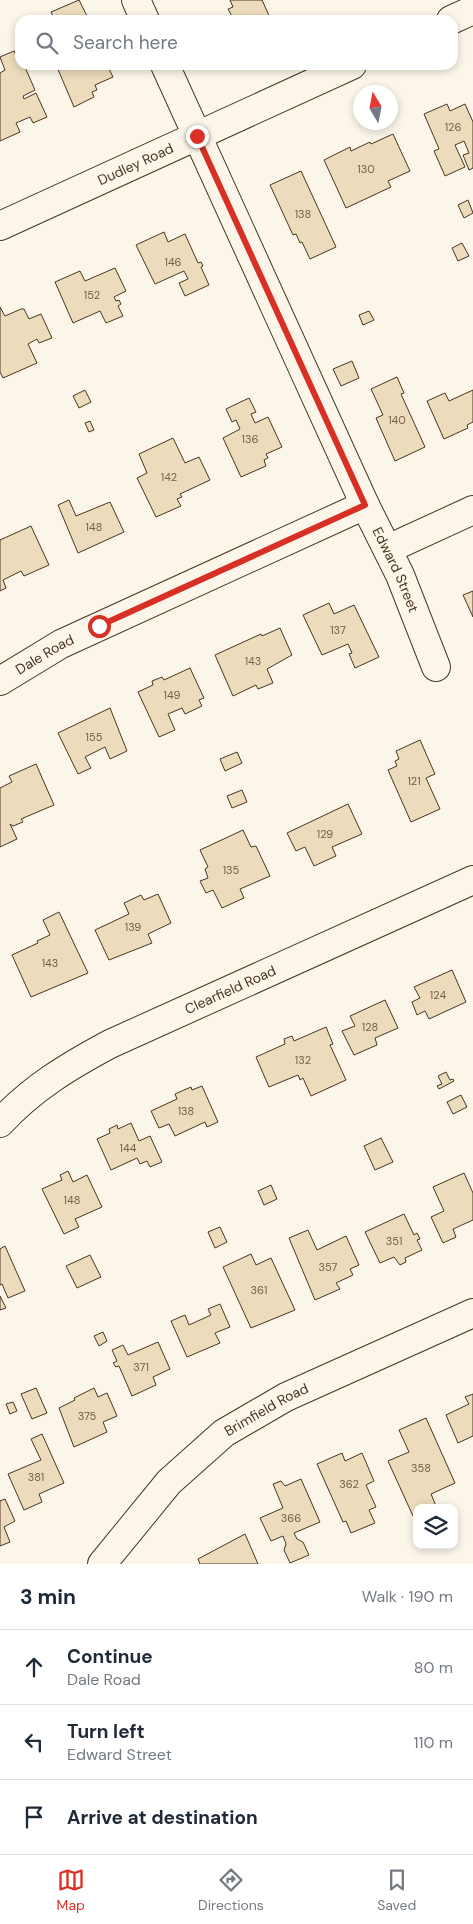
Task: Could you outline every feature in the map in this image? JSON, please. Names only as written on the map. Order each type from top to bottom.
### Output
[{"type":"street","points":[[136,0],[143,15]]},
{"type":"street","points":[[458,17],[473,10]]},
{"type":"street","name":"Edward Street","points":[[167,70],[365,505],[388,549],[436,667]]},
{"type":"street","name":"Dudley Road","points":[[0,226],[341,70]]},
{"type":"street","name":"Dale Road","points":[[0,681],[61,644],[365,505]]},
{"type":"street","points":[[388,549],[473,510]]},
{"type":"street","name":"Clearfield Road","points":[[0,1123],[33,1091],[58,1073],[110,1044],[473,880]]},
{"type":"street","name":"Brimfield Road","points":[[102,1564],[170,1482],[224,1433],[286,1397],[473,1314]]},
{"type":"building","points":[[79,0],[86,15],[52,15],[51,12]]},
{"type":"building","points":[[230,0],[262,0],[269,15],[231,15],[228,9],[233,7]]},
{"type":"building","points":[[14,51],[15,70],[26,70],[35,90],[23,96],[24,99],[36,93],[47,117],[33,123],[30,117],[16,123],[20,132],[0,141],[0,73],[5,70],[0,57]]},
{"type":"building","points":[[58,70],[110,70],[113,77],[95,85],[97,90],[92,92],[94,97],[74,107]]},
{"type":"building","points":[[447,104],[450,111],[465,104],[473,122],[473,168],[469,170],[463,155],[469,153],[464,141],[455,145],[465,167],[445,176],[434,151],[439,149],[424,114]]},
{"type":"building","points":[[393,134],[410,171],[388,181],[391,187],[346,208],[324,160],[350,147],[351,151]]},
{"type":"building","points":[[301,171],[336,247],[310,259],[302,242],[300,243],[296,234],[293,235],[270,185]]},
{"type":"building","points":[[468,200],[473,213],[464,218],[458,205]]},
{"type":"building","points":[[164,232],[168,242],[185,234],[198,263],[201,262],[203,266],[201,267],[209,285],[185,296],[179,283],[188,279],[184,271],[155,284],[136,245]]},
{"type":"building","points":[[462,243],[469,256],[458,261],[452,248]]},
{"type":"building","points":[[115,268],[126,291],[114,297],[121,304],[118,306],[123,316],[106,323],[100,311],[73,323],[55,282],[80,271],[85,281]]},
{"type":"building","points":[[0,307],[5,316],[21,309],[24,309],[29,319],[41,314],[52,338],[39,343],[37,339],[28,344],[37,363],[3,378],[0,372]]},
{"type":"building","points":[[369,311],[374,320],[363,325],[359,315]]},
{"type":"building","points":[[352,361],[359,378],[341,386],[333,369]]},
{"type":"building","points":[[397,377],[404,393],[401,394],[425,447],[395,461],[376,418],[383,415],[371,389]]},
{"type":"building","points":[[85,390],[91,402],[79,408],[73,396]]},
{"type":"building","points":[[473,390],[473,422],[467,425],[468,428],[444,439],[427,401],[445,393],[449,401]]},
{"type":"building","points":[[249,398],[256,412],[251,414],[255,423],[268,417],[282,447],[266,454],[268,458],[264,460],[266,466],[241,477],[223,438],[240,429],[236,420],[232,422],[226,409]]},
{"type":"building","points":[[90,421],[94,430],[89,432],[85,423]]},
{"type":"building","points":[[173,438],[185,463],[199,457],[210,480],[180,494],[182,497],[177,499],[181,506],[156,517],[137,478],[147,473],[139,454]]},
{"type":"building","points":[[69,500],[76,516],[110,502],[124,532],[78,553],[58,505]]},
{"type":"building","points":[[31,526],[49,565],[24,576],[21,571],[3,580],[6,588],[0,591],[0,540]]},
{"type":"building","points":[[473,591],[473,617],[463,595]]},
{"type":"building","points":[[329,603],[334,614],[354,605],[379,657],[355,668],[349,654],[352,653],[348,644],[322,655],[303,615]]},
{"type":"building","points":[[280,628],[292,655],[267,669],[273,683],[258,689],[256,685],[233,696],[215,655],[261,634],[262,636]]},
{"type":"building","points":[[190,668],[204,698],[199,700],[202,706],[185,714],[182,708],[168,714],[175,730],[159,737],[138,692],[153,685],[152,681],[162,677],[164,680]]},
{"type":"building","points":[[110,708],[127,751],[110,759],[105,747],[85,757],[91,768],[78,774],[58,733]]},
{"type":"building","points":[[420,740],[435,774],[426,778],[440,809],[411,822],[388,770],[397,766],[395,761],[399,759],[396,751]]},
{"type":"building","points":[[237,752],[242,763],[225,771],[220,759]]},
{"type":"building","points":[[36,764],[54,805],[21,819],[23,822],[13,826],[10,824],[17,839],[0,847],[0,788],[12,782],[9,776]]},
{"type":"building","points":[[242,790],[247,802],[232,808],[227,796]]},
{"type":"building","points":[[348,804],[362,834],[332,847],[336,856],[314,866],[305,847],[296,851],[287,833]]},
{"type":"building","points":[[243,830],[251,847],[256,846],[270,876],[240,889],[244,898],[222,908],[213,890],[206,893],[200,881],[208,878],[205,869],[208,867],[200,850]]},
{"type":"building","points":[[158,894],[171,923],[148,934],[152,943],[109,960],[95,930],[129,914],[124,903],[141,895],[144,900]]},
{"type":"building","points":[[59,912],[88,973],[31,997],[12,955],[50,935],[43,920]]},
{"type":"building","points":[[452,970],[466,1002],[429,1019],[425,1011],[417,1015],[412,1002],[420,998],[414,987]]},
{"type":"building","points":[[385,1000],[398,1028],[375,1038],[377,1045],[354,1055],[342,1031],[355,1026],[350,1016]]},
{"type":"building","points":[[326,1027],[333,1044],[330,1045],[346,1080],[311,1096],[303,1078],[300,1080],[298,1075],[269,1087],[256,1057],[285,1044],[284,1039],[292,1036],[294,1041]]},
{"type":"building","points":[[446,1072],[450,1080],[453,1079],[454,1081],[439,1089],[437,1086],[442,1084],[438,1076]]},
{"type":"building","points":[[202,1086],[218,1122],[207,1127],[205,1122],[175,1136],[169,1124],[159,1128],[151,1111],[177,1099],[175,1094],[191,1087],[192,1090]]},
{"type":"building","points":[[461,1095],[467,1107],[453,1114],[447,1102]]},
{"type":"building","points":[[131,1123],[139,1141],[150,1136],[162,1162],[150,1167],[147,1161],[140,1164],[137,1158],[111,1170],[97,1139],[110,1133],[109,1129],[117,1125],[118,1129]]},
{"type":"building","points":[[381,1138],[393,1162],[375,1170],[364,1146]]},
{"type":"building","points":[[68,1171],[73,1182],[87,1175],[102,1207],[75,1219],[79,1227],[64,1234],[42,1189],[62,1180],[60,1175]]},
{"type":"building","points":[[464,1173],[473,1193],[473,1220],[453,1229],[456,1237],[443,1243],[431,1217],[444,1211],[433,1187]]},
{"type":"building","points":[[271,1185],[277,1199],[264,1205],[258,1191]]},
{"type":"building","points":[[404,1214],[414,1235],[417,1233],[420,1239],[417,1240],[422,1250],[405,1258],[406,1262],[400,1265],[394,1257],[380,1263],[365,1232]]},
{"type":"building","points":[[220,1227],[227,1242],[215,1248],[208,1232]]},
{"type":"building","points":[[308,1230],[317,1250],[346,1236],[359,1265],[350,1269],[353,1275],[336,1283],[340,1289],[315,1300],[289,1238]]},
{"type":"building","points":[[5,1246],[25,1291],[8,1298],[2,1284],[0,1285],[0,1249]]},
{"type":"building","points":[[251,1254],[256,1265],[271,1258],[295,1310],[251,1328],[223,1267]]},
{"type":"building","points":[[90,1255],[101,1277],[77,1288],[66,1266]]},
{"type":"building","points":[[0,1296],[6,1308],[0,1310]]},
{"type":"building","points":[[220,1304],[230,1327],[215,1333],[220,1343],[187,1357],[171,1321],[185,1315],[189,1325],[211,1315],[208,1309]]},
{"type":"building","points":[[103,1332],[107,1341],[99,1346],[94,1336]]},
{"type":"building","points":[[158,1342],[170,1369],[153,1377],[156,1385],[132,1396],[119,1366],[116,1367],[113,1363],[117,1361],[112,1350],[123,1345],[128,1355]]},
{"type":"building","points":[[36,1388],[47,1413],[32,1419],[21,1394]]},
{"type":"building","points":[[94,1388],[98,1397],[107,1393],[117,1416],[103,1422],[107,1432],[74,1447],[59,1408]]},
{"type":"building","points":[[473,1394],[473,1436],[458,1443],[446,1415],[469,1404],[465,1397]]},
{"type":"building","points":[[13,1402],[17,1411],[10,1414],[6,1404]]},
{"type":"building","points":[[426,1418],[455,1483],[431,1494],[435,1504],[413,1504],[413,1516],[388,1461],[409,1452],[399,1430]]},
{"type":"building","points":[[42,1434],[64,1483],[39,1494],[42,1502],[24,1510],[8,1474],[41,1460],[31,1439]]},
{"type":"building","points":[[342,1453],[345,1461],[362,1453],[374,1481],[366,1485],[376,1507],[369,1510],[375,1523],[351,1533],[346,1521],[343,1522],[317,1464]]},
{"type":"building","points":[[301,1479],[320,1522],[294,1533],[297,1539],[303,1542],[309,1555],[290,1563],[284,1550],[286,1544],[283,1536],[271,1541],[260,1518],[283,1508],[273,1484],[281,1481],[285,1486]]},
{"type":"building","points":[[5,1499],[15,1521],[4,1527],[10,1542],[0,1546],[0,1501]]},
{"type":"building","points":[[245,1534],[258,1564],[200,1564],[198,1559]]},
{"type":"route","points":[[99,626],[365,505],[197,136]]}]
